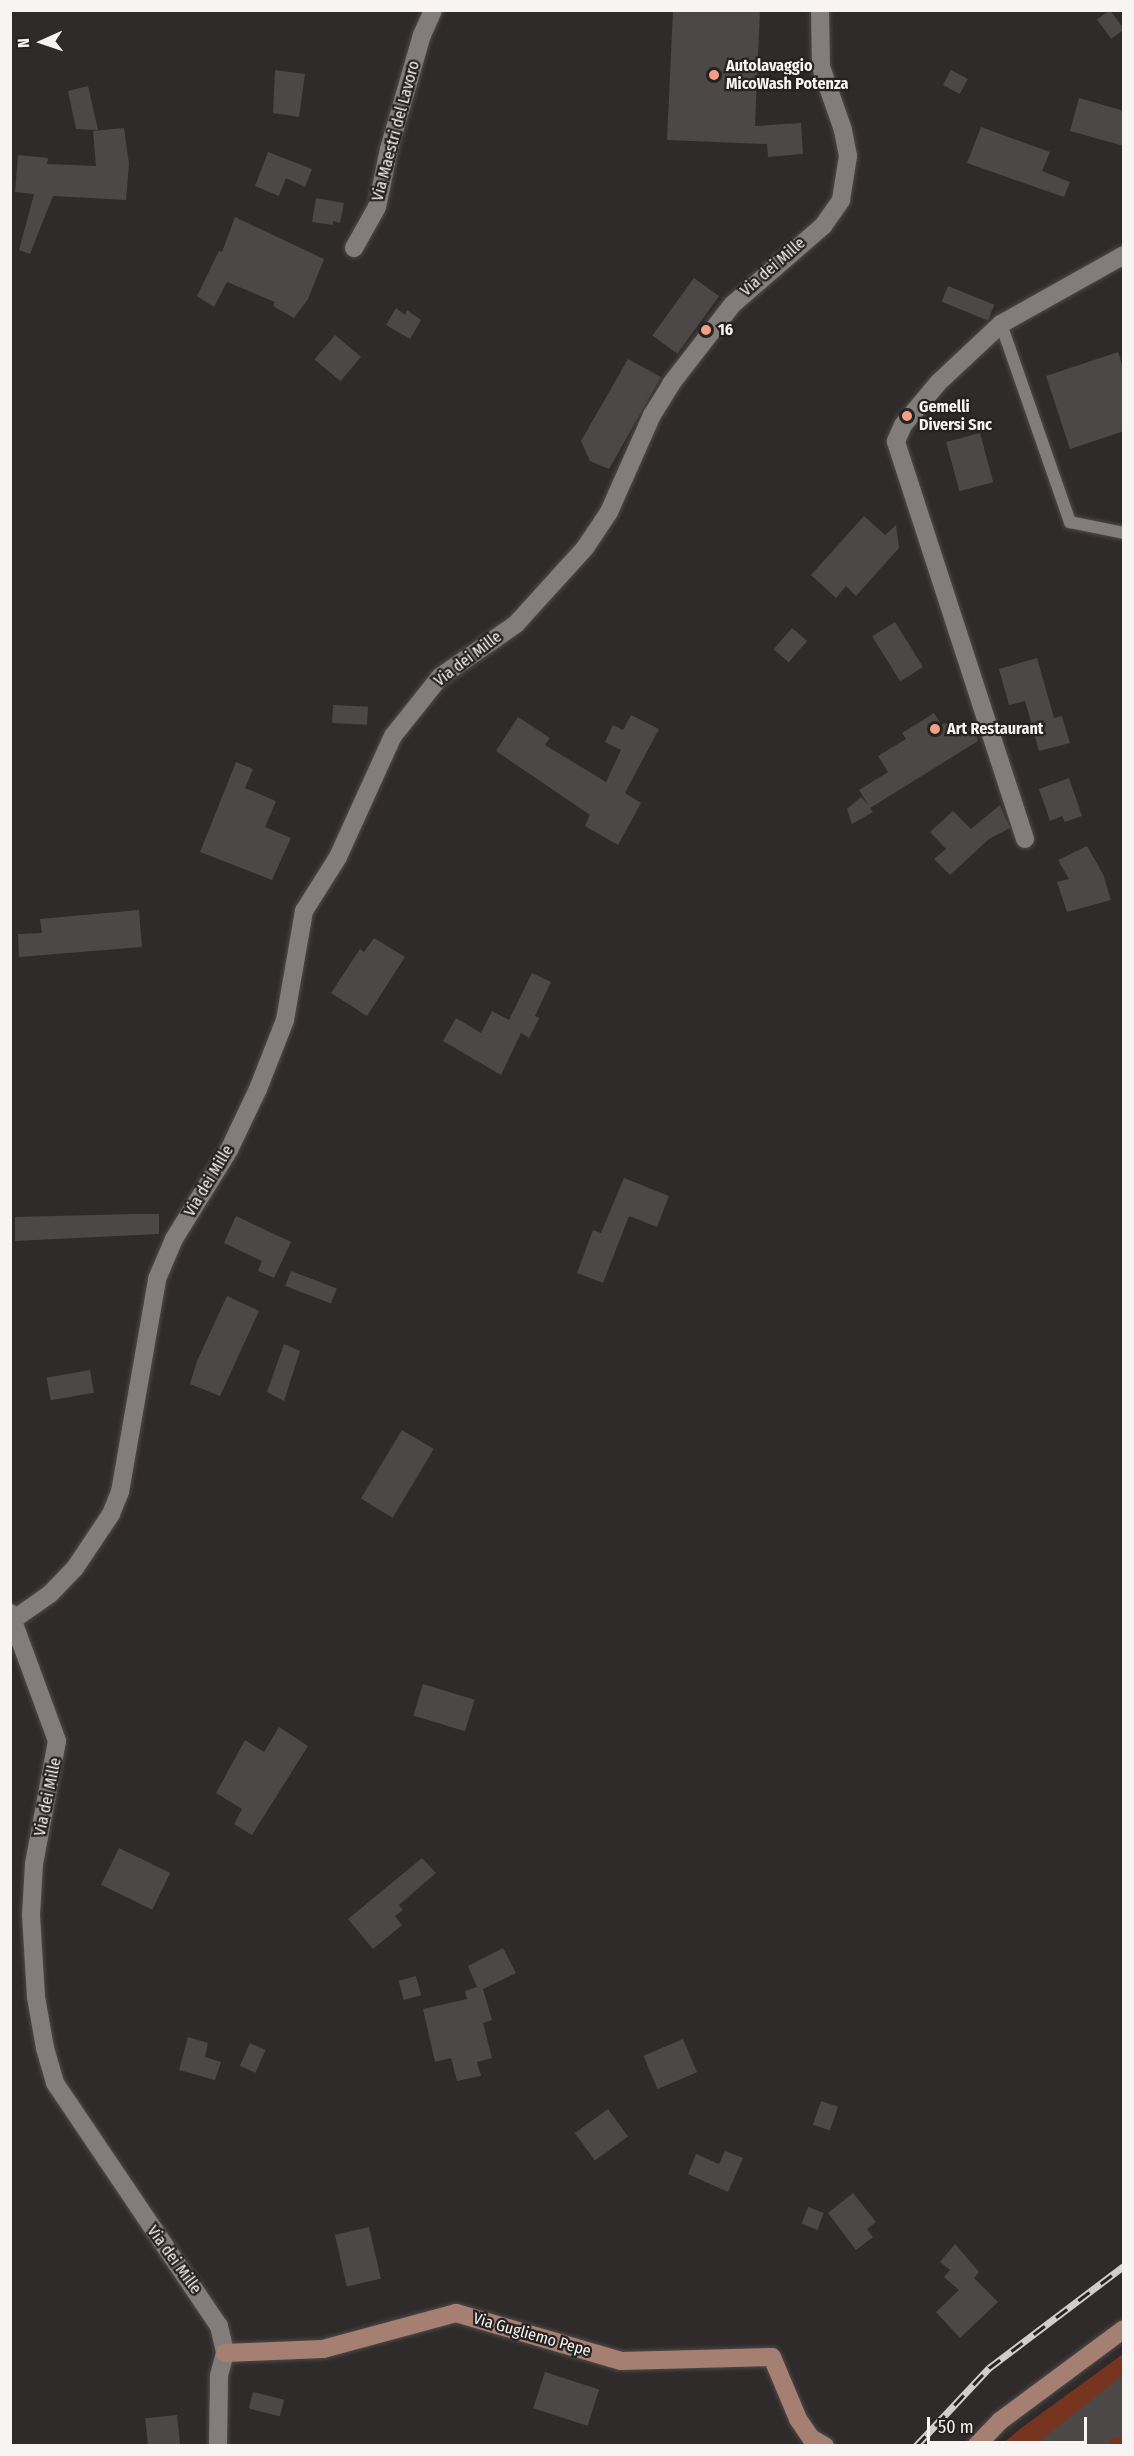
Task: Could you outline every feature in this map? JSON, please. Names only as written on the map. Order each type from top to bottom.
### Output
[{"type":"street","name":"Via Maestri del Lavoro","points":[[354,248],[377,207],[389,149],[422,35],[433,10]]},
{"type":"street","name":"Via dei Mille","points":[[218,2445],[219,2376],[225,2354],[219,2326],[201,2296],[162,2244],[55,2084],[36,1997],[31,1915],[34,1864],[57,1741],[11,1619],[50,1594],[75,1568],[111,1514],[120,1492],[157,1279],[174,1239],[229,1150],[258,1089],[285,1020],[304,911],[338,857],[393,736],[440,677],[516,624],[585,548],[609,512],[652,415],[671,384],[732,304],[823,226],[841,200],[848,156],[843,130],[821,67],[820,10]]},
{"type":"street","points":[[1025,839],[896,441],[903,425],[939,382],[1001,324],[1124,255]]},
{"type":"street","name":"Via Gugliemo Pepe","points":[[225,2354],[323,2349],[456,2313],[621,2361],[772,2357],[798,2419],[811,2438],[825,2445]]},
{"type":"street","points":[[976,2445],[999,2421],[1124,2329]]},
{"type":"lane","points":[[1001,324],[1070,522],[1124,533]]},
{"type":"shaded area","points":[[1123,2354],[1123,2445],[1000,2446],[1020,2429]]},
{"type":"building","name":"Autolavaggio MicoWash Potenza","points":[[673,10],[760,10],[755,126],[801,123],[803,154],[768,157],[767,144],[667,140]]},
{"type":"building","points":[[1110,10],[1124,29],[1111,39],[1097,19]]},
{"type":"building","points":[[275,70],[305,74],[299,117],[273,113]]},
{"type":"building","points":[[951,70],[968,79],[960,94],[943,85]]},
{"type":"building","points":[[88,86],[98,130],[76,129],[68,91]]},
{"type":"building","points":[[1079,98],[1124,111],[1124,146],[1070,131]]},
{"type":"building","points":[[981,127],[1050,152],[1042,171],[1070,182],[1064,197],[967,163]]},
{"type":"building","points":[[124,128],[129,164],[126,200],[53,196],[30,254],[19,250],[34,194],[15,192],[18,155],[48,158],[47,164],[96,166],[93,131]]},
{"type":"building","points":[[268,152],[312,169],[305,187],[286,178],[279,196],[255,186]]},
{"type":"building","points":[[316,198],[344,203],[340,223],[333,221],[333,225],[312,222]]},
{"type":"building","points":[[235,217],[324,259],[308,299],[294,318],[273,306],[275,302],[227,282],[214,307],[197,296],[219,251],[222,252]]},
{"type":"building","points":[[694,278],[719,296],[677,354],[652,335]]},
{"type":"building","points":[[948,286],[994,305],[988,320],[942,302]]},
{"type":"building","points":[[396,308],[405,315],[407,310],[421,320],[410,339],[386,325]]},
{"type":"building","points":[[335,335],[361,357],[340,381],[314,360]]},
{"type":"building","points":[[1118,352],[1124,370],[1124,431],[1070,449],[1046,376]]},
{"type":"building","points":[[628,359],[661,377],[609,469],[590,461],[581,441]]},
{"type":"building","points":[[980,433],[993,482],[959,491],[946,442]]},
{"type":"building","points":[[864,516],[885,535],[896,525],[899,548],[856,596],[846,586],[836,598],[811,575]]},
{"type":"building","points":[[895,622],[923,667],[900,681],[872,636]]},
{"type":"building","points":[[792,628],[807,641],[789,662],[774,649]]},
{"type":"building","points":[[1037,658],[1054,718],[1062,716],[1070,743],[1039,751],[1025,701],[1009,705],[999,669]]},
{"type":"building","points":[[333,705],[368,707],[367,725],[332,723]]},
{"type":"building","points":[[934,713],[941,724],[967,722],[968,727],[974,727],[978,741],[870,808],[873,812],[852,824],[847,809],[861,797],[869,806],[859,790],[888,772],[878,756],[906,739],[902,733]]},
{"type":"building","points":[[631,715],[659,729],[625,793],[641,803],[618,845],[585,826],[590,815],[496,751],[518,717],[550,738],[545,745],[606,782],[621,750],[605,742],[613,725],[623,730]]},
{"type":"building","points":[[236,762],[253,769],[245,788],[276,801],[265,827],[291,838],[272,880],[200,852]]},
{"type":"building","points":[[1069,778],[1082,816],[1065,822],[1062,816],[1050,821],[1039,789]]},
{"type":"building","points":[[1000,805],[1010,828],[989,839],[950,875],[934,859],[946,849],[930,832],[953,811],[971,829]]},
{"type":"building","points":[[1087,846],[1103,874],[1111,900],[1067,912],[1057,882],[1069,879],[1058,860]]},
{"type":"building","points":[[139,910],[142,947],[19,957],[18,934],[42,933],[40,919]]},
{"type":"building","points":[[374,938],[405,957],[367,1016],[331,993],[360,949],[364,952]]},
{"type":"building","points":[[532,973],[551,982],[535,1016],[539,1018],[529,1038],[521,1033],[501,1075],[443,1041],[456,1018],[481,1033],[492,1011],[509,1020]]},
{"type":"building","points":[[624,1178],[669,1196],[657,1227],[629,1216],[603,1283],[577,1273],[593,1230],[601,1233]]},
{"type":"building","points":[[159,1214],[159,1234],[15,1241],[15,1217]]},
{"type":"building","points":[[236,1216],[291,1242],[274,1278],[258,1271],[262,1261],[224,1243]]},
{"type":"building","points":[[291,1271],[337,1289],[331,1303],[285,1286]]},
{"type":"building","points":[[227,1296],[259,1311],[220,1396],[190,1384],[197,1361]]},
{"type":"building","points":[[284,1344],[300,1351],[284,1401],[267,1392]]},
{"type":"building","points":[[90,1370],[94,1393],[51,1400],[47,1378]]},
{"type":"building","points":[[402,1430],[434,1449],[393,1518],[361,1499]]},
{"type":"building","points":[[423,1684],[475,1700],[465,1731],[413,1716]]},
{"type":"building","points":[[279,1727],[308,1746],[252,1835],[234,1824],[242,1809],[216,1793],[245,1740],[264,1752]]},
{"type":"building","points":[[119,1848],[170,1873],[152,1910],[101,1885]]},
{"type":"building","points":[[422,1858],[436,1873],[399,1905],[403,1910],[395,1916],[402,1925],[373,1949],[348,1919]]},
{"type":"building","points":[[503,1948],[516,1973],[483,1989],[492,2020],[483,2023],[492,2058],[477,2062],[481,2076],[457,2081],[451,2058],[435,2062],[423,2009],[467,1999],[465,1991],[477,1987],[468,1966]]},
{"type":"building","points":[[416,1976],[421,1995],[404,2000],[399,1981]]},
{"type":"building","points":[[188,2037],[208,2043],[205,2057],[221,2062],[215,2080],[179,2070]]},
{"type":"building","points":[[683,2039],[697,2072],[657,2089],[643,2056]]},
{"type":"building","points":[[250,2043],[266,2050],[255,2073],[240,2066]]},
{"type":"building","points":[[821,2101],[838,2107],[830,2130],[813,2125]]},
{"type":"building","points":[[608,2109],[628,2137],[595,2161],[575,2133]]},
{"type":"building","points":[[725,2151],[743,2158],[728,2192],[688,2174],[696,2154],[719,2164]]},
{"type":"building","points":[[853,2193],[876,2222],[867,2229],[873,2237],[856,2250],[828,2213]]},
{"type":"building","points":[[808,2207],[824,2213],[817,2230],[802,2224]]},
{"type":"building","points":[[369,2227],[381,2279],[347,2287],[335,2235]]},
{"type":"building","points":[[955,2244],[979,2272],[974,2278],[998,2302],[960,2338],[936,2312],[959,2290],[944,2277],[950,2270],[940,2262]]},
{"type":"building","points":[[545,2372],[599,2390],[587,2426],[533,2408]]},
{"type":"building","points":[[1124,2374],[1124,2439],[1111,2437],[1110,2445],[1035,2445]]},
{"type":"building","points":[[253,2392],[284,2400],[280,2416],[249,2408]]},
{"type":"building","points":[[177,2415],[180,2445],[148,2446],[145,2418]]},
{"type":"railway","points":[[916,2446],[989,2368],[1124,2266]]},
{"type":"place","name":"Autolavaggio MicoWash Potenza","points":[[714,75]]},
{"type":"place","name":"16","points":[[706,330]]},
{"type":"place","name":"Gemelli Diversi Snc","points":[[907,416]]},
{"type":"place","name":"Art Restaurant","points":[[935,729]]}]
